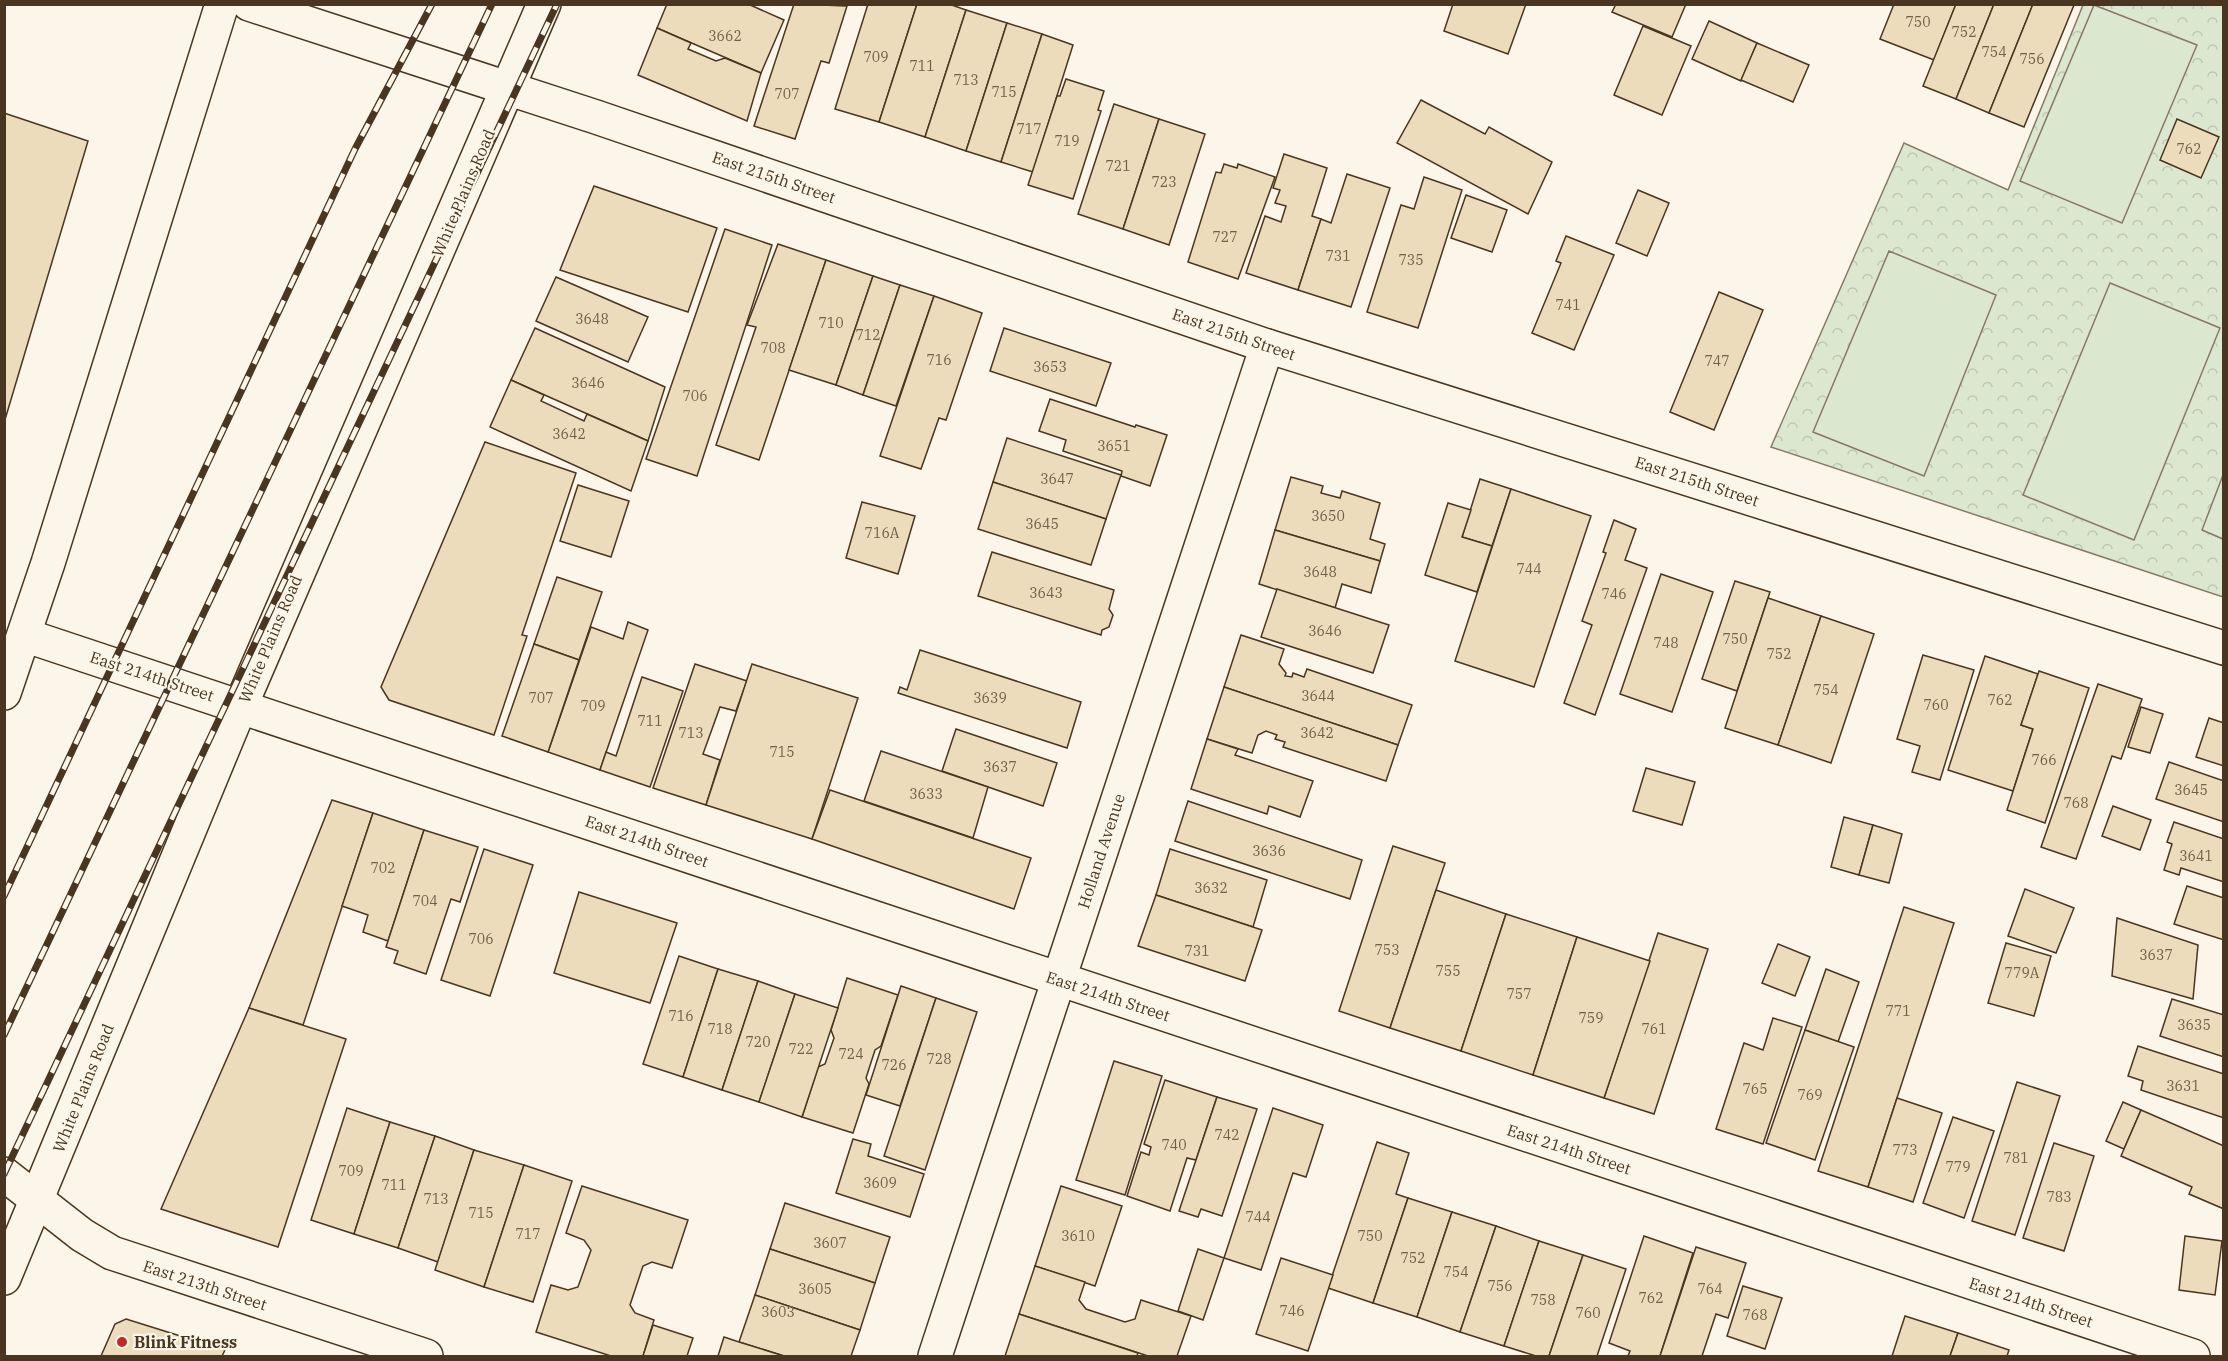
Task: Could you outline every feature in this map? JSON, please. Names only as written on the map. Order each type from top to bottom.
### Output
[{"type":"street","points":[[4,693],[222,4]]},
{"type":"street","name":"East 215th Street","points":[[249,4],[508,88],[1267,346],[2223,648]]},
{"type":"street","name":"White Plains Road","points":[[4,1278],[241,705],[544,4]]},
{"type":"street","name":"Holland Avenue","points":[[935,1356],[1267,346]]},
{"type":"street","name":"East 214th Street","points":[[24,634],[2193,1356]]},
{"type":"street","name":"East 213th Street","points":[[4,1174],[82,1235],[112,1254],[426,1356]]},
{"type":"green space","points":[[2083,5],[2223,5],[2223,597],[1771,447],[1904,143],[2008,190]]},
{"type":"green space","points":[[2094,5],[2197,45],[2122,223],[2020,181]]},
{"type":"green space","points":[[1889,251],[1996,295],[1924,476],[1813,432]]},
{"type":"green space","points":[[2110,283],[2220,328],[2134,540],[2023,495]]},
{"type":"green space","points":[[2223,475],[2223,539],[2202,530]]},
{"type":"building","points":[[667,4],[748,4],[784,20],[761,73],[657,28]]},
{"type":"building","points":[[794,4],[847,6],[829,63],[821,61],[795,139],[754,126]]},
{"type":"building","points":[[868,4],[917,4],[879,122],[835,109]]},
{"type":"building","points":[[917,4],[949,4],[966,10],[925,137],[879,122]]},
{"type":"building","points":[[1453,4],[1526,4],[1508,54],[1444,31]]},
{"type":"building","points":[[1616,4],[1686,4],[1672,37],[1612,12]]},
{"type":"building","points":[[1894,4],[1956,4],[1934,60],[1880,39]]},
{"type":"building","points":[[1956,4],[1994,4],[1956,99],[1923,86]]},
{"type":"building","points":[[1994,4],[2033,4],[1989,113],[1956,99]]},
{"type":"building","points":[[2033,4],[2074,5],[2024,127],[1989,113]]},
{"type":"building","points":[[966,10],[1007,23],[966,151],[925,137]]},
{"type":"building","points":[[1709,21],[1757,43],[1741,81],[1692,59]]},
{"type":"building","points":[[1007,23],[1042,34],[1001,162],[966,151]]},
{"type":"building","points":[[1643,26],[1691,46],[1662,115],[1614,95]]},
{"type":"building","points":[[657,28],[691,43],[688,49],[716,61],[725,58],[761,73],[747,121],[638,75]]},
{"type":"building","points":[[1042,34],[1073,45],[1033,172],[1001,162]]},
{"type":"building","points":[[1757,43],[1809,65],[1793,102],[1741,80]]},
{"type":"building","points":[[1066,79],[1104,91],[1098,110],[1101,111],[1073,199],[1028,185],[1057,96],[1060,96]]},
{"type":"building","points":[[1421,100],[1485,134],[1489,127],[1552,162],[1528,214],[1397,143]]},
{"type":"building","points":[[1114,104],[1159,119],[1123,229],[1078,214]]},
{"type":"building","points":[[4,113],[88,141],[4,423]]},
{"type":"building","points":[[1159,119],[1205,134],[1169,245],[1123,229]]},
{"type":"building","points":[[2177,119],[2219,137],[2201,178],[2160,160]]},
{"type":"building","points":[[1284,154],[1327,168],[1312,216],[1321,219],[1298,290],[1246,273],[1265,216],[1281,222],[1286,206],[1275,203],[1280,190],[1273,188]]},
{"type":"building","points":[[1224,164],[1237,168],[1238,164],[1275,177],[1238,279],[1188,262],[1216,172],[1221,173]]},
{"type":"building","points":[[1347,174],[1390,188],[1351,307],[1298,290],[1321,219],[1331,223]]},
{"type":"building","points":[[1424,177],[1462,190],[1418,328],[1367,312],[1401,205],[1414,209]]},
{"type":"building","points":[[594,186],[717,228],[688,312],[560,270]]},
{"type":"building","points":[[1638,190],[1669,203],[1647,256],[1616,243]]},
{"type":"building","points":[[1466,195],[1507,210],[1492,252],[1451,238]]},
{"type":"building","points":[[725,229],[772,245],[697,476],[646,459]]},
{"type":"building","points":[[1566,236],[1614,255],[1574,350],[1532,333],[1561,263],[1556,261]]},
{"type":"building","points":[[778,244],[826,260],[759,460],[716,445],[756,327],[747,325]]},
{"type":"building","points":[[826,260],[873,276],[836,385],[789,370]]},
{"type":"building","points":[[873,276],[900,285],[863,395],[836,385]]},
{"type":"building","points":[[556,277],[648,317],[628,362],[536,321]]},
{"type":"building","points":[[900,285],[934,296],[896,406],[863,395]]},
{"type":"building","points":[[1719,292],[1763,310],[1714,430],[1670,412]]},
{"type":"building","points":[[934,296],[982,313],[946,420],[939,418],[921,469],[880,456]]},
{"type":"building","points":[[535,328],[665,387],[648,441],[511,380]]},
{"type":"building","points":[[1004,328],[1111,363],[1096,406],[990,371]]},
{"type":"building","points":[[511,380],[544,395],[541,401],[584,421],[587,414],[648,441],[631,491],[490,427]]},
{"type":"building","points":[[1050,399],[1167,435],[1150,486],[1121,476],[1122,471],[1063,451],[1066,440],[1039,431]]},
{"type":"building","points":[[1007,438],[1121,475],[1106,519],[993,482]]},
{"type":"building","points":[[485,442],[576,473],[522,635],[527,636],[494,735],[389,700],[381,687]]},
{"type":"building","points":[[1291,477],[1323,486],[1321,493],[1340,498],[1342,491],[1380,503],[1370,539],[1385,544],[1380,561],[1275,530]]},
{"type":"building","points":[[1480,479],[1511,489],[1492,546],[1462,537]]},
{"type":"building","points":[[993,482],[1106,519],[1091,565],[978,529]]},
{"type":"building","points":[[578,485],[629,501],[611,557],[560,541]]},
{"type":"building","points":[[1511,489],[1591,516],[1534,687],[1455,661]]},
{"type":"building","points":[[862,502],[915,516],[898,574],[846,558]]},
{"type":"building","points":[[1448,503],[1471,510],[1462,537],[1492,546],[1477,592],[1425,575]]},
{"type":"building","points":[[1614,520],[1636,529],[1625,560],[1647,568],[1595,715],[1564,703],[1592,625],[1582,621],[1606,553],[1603,552]]},
{"type":"building","points":[[1275,530],[1380,561],[1371,593],[1342,584],[1335,608],[1259,584]]},
{"type":"building","points":[[992,552],[1114,590],[1109,609],[1113,615],[1109,627],[1102,630],[1101,635],[978,596]]},
{"type":"building","points":[[1661,574],[1713,592],[1672,712],[1620,694]]},
{"type":"building","points":[[557,577],[602,592],[579,660],[534,644]]},
{"type":"building","points":[[1735,581],[1770,592],[1737,691],[1702,679]]},
{"type":"building","points":[[1277,589],[1389,625],[1373,673],[1261,637]]},
{"type":"building","points":[[1768,598],[1821,616],[1778,745],[1725,728]]},
{"type":"building","points":[[1821,616],[1874,634],[1831,763],[1778,745]]},
{"type":"building","points":[[628,622],[648,630],[600,770],[548,752],[591,627],[623,639]]},
{"type":"building","points":[[1241,635],[1284,649],[1279,664],[1286,673],[1285,676],[1292,677],[1293,673],[1304,677],[1307,669],[1412,705],[1398,745],[1224,687]]},
{"type":"building","points":[[534,644],[579,660],[548,752],[502,736]]},
{"type":"building","points":[[920,650],[1081,702],[1067,748],[898,693],[900,687],[907,690]]},
{"type":"building","points":[[1923,655],[1974,670],[1940,780],[1912,772],[1920,746],[1897,739]]},
{"type":"building","points":[[1985,656],[2038,674],[2021,725],[2033,729],[2013,791],[1948,770]]},
{"type":"building","points":[[695,664],[747,681],[736,711],[720,707],[703,754],[720,760],[706,805],[653,788]]},
{"type":"building","points":[[752,664],[858,698],[812,839],[706,805]]},
{"type":"building","points":[[2039,671],[2089,688],[2045,823],[2007,810],[2033,729],[2021,725]]},
{"type":"building","points":[[642,677],[683,691],[650,787],[600,770],[606,752],[616,756]]},
{"type":"building","points":[[2098,684],[2142,699],[2121,759],[2112,756],[2076,859],[2041,847]]},
{"type":"building","points":[[1224,687],[1398,745],[1386,781],[1283,747],[1285,742],[1275,739],[1277,735],[1266,731],[1258,735],[1252,753],[1207,739]]},
{"type":"building","points":[[2141,707],[2163,714],[2150,753],[2128,747]]},
{"type":"building","points":[[2209,718],[2224,723],[2224,766],[2196,757]]},
{"type":"building","points":[[956,729],[1057,763],[1043,806],[942,771]]},
{"type":"building","points":[[1207,739],[1238,749],[1235,755],[1313,781],[1300,817],[1269,806],[1267,814],[1191,789]]},
{"type":"building","points":[[881,751],[988,787],[973,838],[864,801]]},
{"type":"building","points":[[2169,762],[2224,781],[2224,822],[2156,799]]},
{"type":"building","points":[[1646,768],[1695,782],[1682,825],[1633,811]]},
{"type":"building","points":[[830,790],[1031,858],[1014,909],[812,839]]},
{"type":"building","points":[[332,800],[373,813],[303,1025],[249,1008]]},
{"type":"building","points":[[1188,801],[1362,860],[1350,899],[1175,841]]},
{"type":"building","points":[[2113,806],[2151,820],[2140,850],[2102,836]]},
{"type":"building","points":[[373,813],[424,830],[388,941],[363,932],[368,915],[342,906]]},
{"type":"building","points":[[1844,817],[1873,825],[1859,875],[1831,867]]},
{"type":"building","points":[[2174,822],[2224,839],[2224,882],[2181,868],[2179,875],[2164,870],[2172,844],[2167,842]]},
{"type":"building","points":[[1873,825],[1902,834],[1889,883],[1859,875]]},
{"type":"building","points":[[424,830],[478,847],[460,902],[451,899],[426,974],[394,963],[398,951],[386,947]]},
{"type":"building","points":[[1393,846],[1445,863],[1390,1028],[1339,1011]]},
{"type":"building","points":[[484,849],[533,865],[490,996],[441,980]]},
{"type":"building","points":[[1170,849],[1267,880],[1253,927],[1156,895]]},
{"type":"building","points":[[2187,886],[2224,898],[2224,940],[2174,924]]},
{"type":"building","points":[[2025,889],[2074,908],[2056,953],[2008,936]]},
{"type":"building","points":[[1436,890],[1506,914],[1461,1051],[1390,1028]]},
{"type":"building","points":[[579,892],[677,923],[650,1003],[554,973]]},
{"type":"building","points":[[1156,895],[1262,930],[1245,981],[1138,946]]},
{"type":"building","points":[[1904,907],[1954,923],[1868,1187],[1818,1171]]},
{"type":"building","points":[[1506,914],[1577,937],[1533,1075],[1461,1051]]},
{"type":"building","points":[[2117,918],[2198,945],[2193,999],[2112,976]]},
{"type":"building","points":[[1658,933],[1708,949],[1654,1114],[1604,1098]]},
{"type":"building","points":[[1577,937],[1650,961],[1604,1098],[1533,1075]]},
{"type":"building","points":[[2006,943],[2051,956],[2034,1016],[1988,1003]]},
{"type":"building","points":[[1778,944],[1810,957],[1795,996],[1762,983]]},
{"type":"building","points":[[679,956],[718,969],[683,1077],[643,1064]]},
{"type":"building","points":[[718,969],[758,981],[722,1090],[683,1077]]},
{"type":"building","points":[[1826,969],[1859,982],[1838,1042],[1805,1030]]},
{"type":"building","points":[[847,978],[898,995],[881,1046],[875,1050],[866,1078],[869,1084],[853,1133],[802,1117],[818,1067],[825,1064],[834,1038],[831,1030]]},
{"type":"building","points":[[758,981],[795,994],[759,1102],[722,1090]]},
{"type":"building","points":[[901,986],[936,998],[900,1106],[866,1095]]},
{"type":"building","points":[[795,994],[838,1008],[802,1117],[759,1102]]},
{"type":"building","points":[[936,998],[977,1012],[925,1170],[884,1156]]},
{"type":"building","points":[[2172,999],[2224,1015],[2224,1057],[2160,1036]]},
{"type":"building","points":[[249,1008],[346,1039],[278,1247],[161,1209]]},
{"type":"building","points":[[1773,1018],[1802,1027],[1763,1144],[1716,1129],[1744,1043],[1763,1050]]},
{"type":"building","points":[[1805,1030],[1854,1047],[1815,1160],[1766,1143]]},
{"type":"building","points":[[2138,1046],[2224,1074],[2224,1118],[2141,1090],[2143,1081],[2128,1076]]},
{"type":"building","points":[[1114,1061],[1162,1076],[1125,1195],[1076,1180]]},
{"type":"building","points":[[1165,1080],[1217,1097],[1196,1160],[1187,1158],[1170,1211],[1127,1196],[1141,1152],[1149,1155],[1151,1147],[1144,1144]]},
{"type":"building","points":[[2017,1082],[2060,1096],[2015,1235],[1972,1221]]},
{"type":"building","points":[[1217,1097],[1257,1109],[1222,1216],[1201,1209],[1198,1217],[1179,1211]]},
{"type":"building","points":[[1897,1098],[1942,1113],[1913,1202],[1868,1187]]},
{"type":"building","points":[[2123,1102],[2141,1110],[2124,1149],[2106,1141]]},
{"type":"building","points":[[347,1108],[390,1122],[354,1234],[311,1220]]},
{"type":"building","points":[[1273,1108],[1323,1125],[1306,1177],[1293,1173],[1261,1270],[1224,1258]]},
{"type":"building","points":[[2141,1110],[2224,1146],[2224,1209],[2189,1194],[2192,1187],[2121,1156]]},
{"type":"building","points":[[1953,1117],[1994,1131],[1964,1218],[1923,1203]]},
{"type":"building","points":[[390,1122],[435,1136],[398,1248],[354,1234]]},
{"type":"building","points":[[435,1136],[474,1150],[438,1262],[398,1248]]},
{"type":"building","points":[[853,1139],[871,1144],[868,1156],[924,1174],[910,1217],[836,1193]]},
{"type":"building","points":[[1377,1142],[1409,1153],[1396,1194],[1408,1198],[1373,1303],[1328,1288]]},
{"type":"building","points":[[2054,1143],[2094,1156],[2064,1251],[2023,1238]]},
{"type":"building","points":[[474,1150],[524,1165],[484,1287],[435,1270]]},
{"type":"building","points":[[524,1165],[572,1181],[533,1302],[484,1287]]},
{"type":"building","points":[[582,1186],[688,1220],[672,1268],[652,1262],[643,1266],[630,1305],[635,1313],[654,1320],[643,1356],[611,1356],[536,1332],[551,1285],[568,1290],[578,1287],[591,1250],[584,1240],[566,1233]]},
{"type":"building","points":[[1061,1186],[1122,1206],[1095,1286],[1035,1266]]},
{"type":"building","points":[[1408,1198],[1452,1212],[1417,1317],[1373,1303]]},
{"type":"building","points":[[785,1203],[890,1237],[875,1283],[770,1249]]},
{"type":"building","points":[[1452,1212],[1496,1226],[1460,1332],[1417,1317]]},
{"type":"building","points":[[1496,1226],[1539,1241],[1504,1346],[1460,1332]]},
{"type":"building","points":[[1644,1236],[1693,1253],[1660,1356],[1628,1356],[1630,1351],[1609,1343]]},
{"type":"building","points":[[2185,1236],[2222,1241],[2215,1295],[2179,1290]]},
{"type":"building","points":[[1539,1241],[1583,1255],[1549,1356],[1536,1356],[1504,1346]]},
{"type":"building","points":[[1696,1247],[1746,1263],[1728,1318],[1716,1314],[1702,1356],[1660,1356]]},
{"type":"building","points":[[770,1249],[875,1283],[860,1330],[755,1295]]},
{"type":"building","points":[[1198,1249],[1224,1258],[1203,1320],[1178,1311]]},
{"type":"building","points":[[1583,1255],[1626,1269],[1597,1356],[1549,1356]]},
{"type":"building","points":[[1281,1258],[1333,1275],[1308,1351],[1256,1334]]},
{"type":"building","points":[[1035,1266],[1085,1282],[1079,1300],[1086,1309],[1125,1322],[1135,1319],[1141,1300],[1191,1316],[1177,1356],[1148,1356],[1019,1314]]},
{"type":"building","points":[[1743,1286],[1782,1298],[1765,1349],[1727,1336]]},
{"type":"building","points":[[755,1295],[860,1330],[851,1356],[784,1356],[739,1342]]},
{"type":"building","points":[[1019,1314],[1138,1353],[1137,1356],[1005,1356]]},
{"type":"building","points":[[1905,1316],[1958,1333],[1950,1356],[1892,1356]]},
{"type":"building","points":[[126,1319],[225,1350],[222,1356],[101,1356],[115,1324]]},
{"type":"building","points":[[653,1325],[693,1338],[687,1356],[643,1356]]},
{"type":"building","points":[[1958,1333],[2009,1350],[2007,1356],[1950,1356]]},
{"type":"building","points":[[724,1337],[739,1342],[784,1356],[718,1356]]},
{"type":"railway","points":[[4,896],[355,149],[432,4]]},
{"type":"railway","points":[[4,1035],[492,4]]},
{"type":"railway","points":[[4,1174],[557,4]]},
{"type":"place","name":"Blink Fitness","points":[[122,1342]]}]
